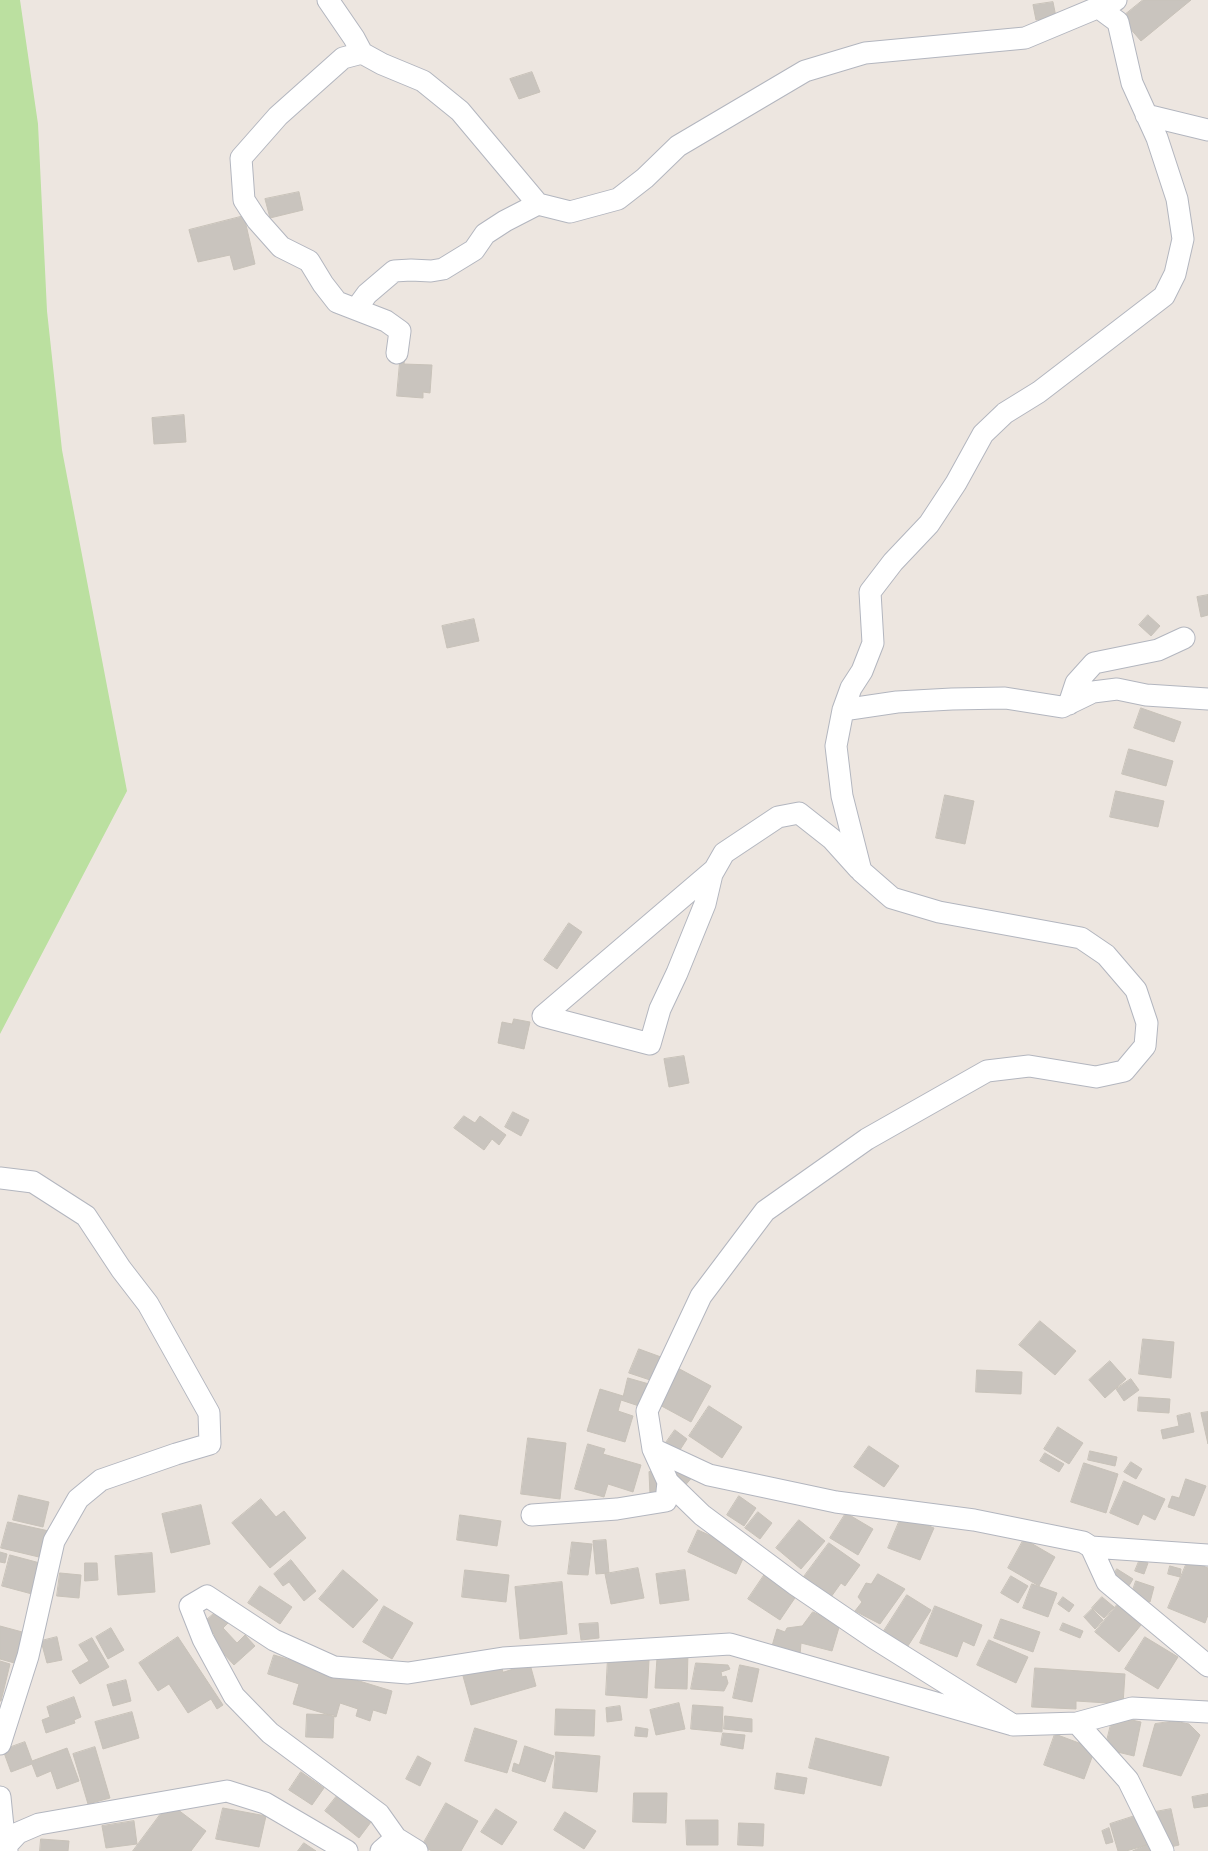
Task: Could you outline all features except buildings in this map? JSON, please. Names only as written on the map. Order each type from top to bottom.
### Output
[{"type":"street","points":[[328,0],[362,53],[382,64],[423,81],[460,111],[538,204],[570,212],[618,199],[645,178],[678,146],[805,70],[865,53],[1025,38],[1107,4],[1118,22],[1132,82],[1157,138],[1177,199],[1183,239],[1175,274],[1164,296],[1039,392],[1005,414],[983,434],[956,483],[929,524],[893,562],[870,592],[872,643],[862,671],[851,688],[843,710],[836,746],[842,796],[861,871]]},
{"type":"street","points":[[362,53],[343,58],[278,116],[241,158],[244,200],[257,220],[281,247],[309,261],[337,302],[386,321],[400,331],[397,353]]},
{"type":"street","points":[[1146,115],[1208,130]]},
{"type":"street","points":[[356,309],[367,294],[394,271],[443,269],[474,250],[485,234],[538,204]]},
{"type":"street","points":[[1069,704],[1076,684],[1094,663],[1158,650],[1184,638]]},
{"type":"street","points":[[843,710],[898,702],[1005,698],[1062,707],[1093,692],[1117,689],[1146,695],[1208,699]]},
{"type":"street","points":[[714,870],[543,1016],[650,1044],[660,1009],[705,904],[714,870],[724,852],[778,817],[799,812],[832,839],[861,871],[892,898],[939,912],[1081,938],[1106,955],[1136,990],[1147,1023],[1145,1046],[1124,1071],[1096,1078],[1029,1066],[987,1071],[867,1140],[765,1211],[701,1296],[647,1411],[653,1449],[668,1482],[702,1515],[796,1585],[874,1638],[1013,1725]]},
{"type":"street","points":[[0,1178],[33,1182],[86,1216],[121,1269],[148,1304],[209,1413],[210,1444],[101,1480],[78,1499],[54,1541],[28,1656],[0,1744]]},
{"type":"street","points":[[653,1449],[709,1475],[836,1502],[974,1520],[1083,1542],[1091,1547],[1208,1554]]},
{"type":"street","points":[[532,1515],[617,1509],[666,1501],[668,1482]]},
{"type":"street","points":[[1091,1547],[1108,1582],[1208,1666]]},
{"type":"street","points":[[417,1851],[389,1845],[378,1814],[270,1732],[234,1696],[203,1639],[190,1606],[207,1596],[274,1640],[334,1666],[408,1673],[503,1658],[730,1644],[1013,1725],[1077,1723],[1132,1708],[1208,1712]]},
{"type":"street","points":[[1077,1723],[1128,1780],[1163,1851]]},
{"type":"street","points":[[6,1849],[18,1834],[39,1824],[227,1791],[265,1803],[347,1851]]},
{"type":"street","points":[[0,1797],[6,1849]]},
{"type":"green space","points":[[0,0],[20,0],[38,124],[47,311],[62,450],[127,791],[0,1034]]}]
